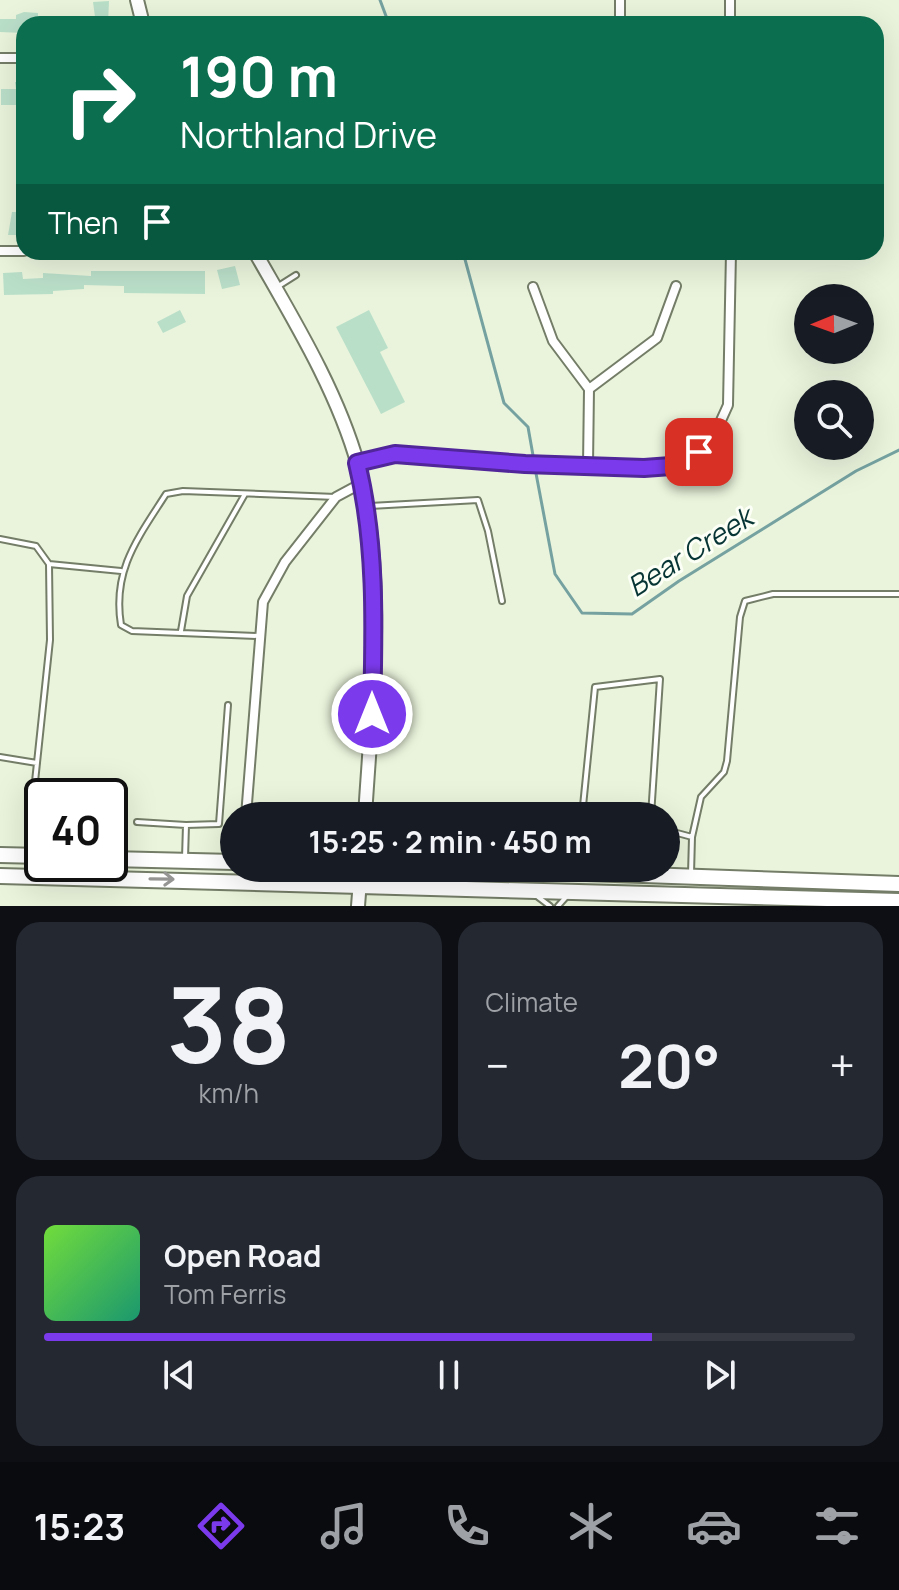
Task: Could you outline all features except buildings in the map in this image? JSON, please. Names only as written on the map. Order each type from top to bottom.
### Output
[{"type":"main road","points":[[0,855],[24,856]]},
{"type":"main road","points":[[128,859],[220,862]]},
{"type":"main road","points":[[0,876],[899,901]]},
{"type":"main road","points":[[680,876],[899,884]]},
{"type":"main road","points":[[549,890],[575,881],[659,883],[687,876]]},
{"type":"main road","points":[[690,894],[721,884],[802,888],[819,881]]},
{"type":"street","points":[[259,260],[324,382],[357,463],[367,507],[373,566],[372,704],[366,802]]},
{"type":"street","points":[[357,463],[395,454],[525,464],[671,466],[699,452],[722,422],[730,394],[731,260]]},
{"type":"street","points":[[589,389],[657,338],[676,286]]},
{"type":"street","points":[[533,287],[553,341],[589,389],[588,465]]},
{"type":"street","points":[[247,802],[263,602],[277,575],[336,497],[362,483]]},
{"type":"street","points":[[358,906],[360,884]]},
{"type":"lane","points":[[275,289],[296,275]]},
{"type":"lane","points":[[259,636],[132,631],[121,625],[117,604],[121,571],[166,494],[183,491],[336,497]]},
{"type":"lane","points":[[181,631],[187,596],[245,494]]},
{"type":"lane","points":[[367,507],[478,500],[502,601]]},
{"type":"lane","points":[[0,539],[36,546],[49,564],[50,640],[35,778]]},
{"type":"lane","points":[[49,564],[121,571]]},
{"type":"lane","points":[[687,876],[701,797],[724,772],[727,761],[740,617],[745,601],[773,594],[899,594]]},
{"type":"lane","points":[[583,802],[595,687],[660,679],[652,802]]},
{"type":"lane","points":[[137,822],[219,824],[228,705]]},
{"type":"lane","points":[[0,757],[37,763]]},
{"type":"lane","points":[[185,861],[186,825]]},
{"type":"lane","points":[[680,834],[692,837]]},
{"type":"lane","points":[[527,889],[550,906]]},
{"type":"lane","points":[[558,906],[572,890]]},
{"type":"waterway","name":"Bear Creek","points":[[380,0],[386,16]]},
{"type":"waterway","name":"Bear Creek","points":[[465,260],[504,403],[528,427],[534,461]]},
{"type":"waterway","name":"Bear Creek","points":[[535,468],[555,574],[582,613],[632,614],[679,581],[856,471],[899,450]]},
{"type":"route","points":[[372,714],[373,566],[365,495],[357,463],[395,454],[525,464],[644,468],[671,466],[699,452]]}]
